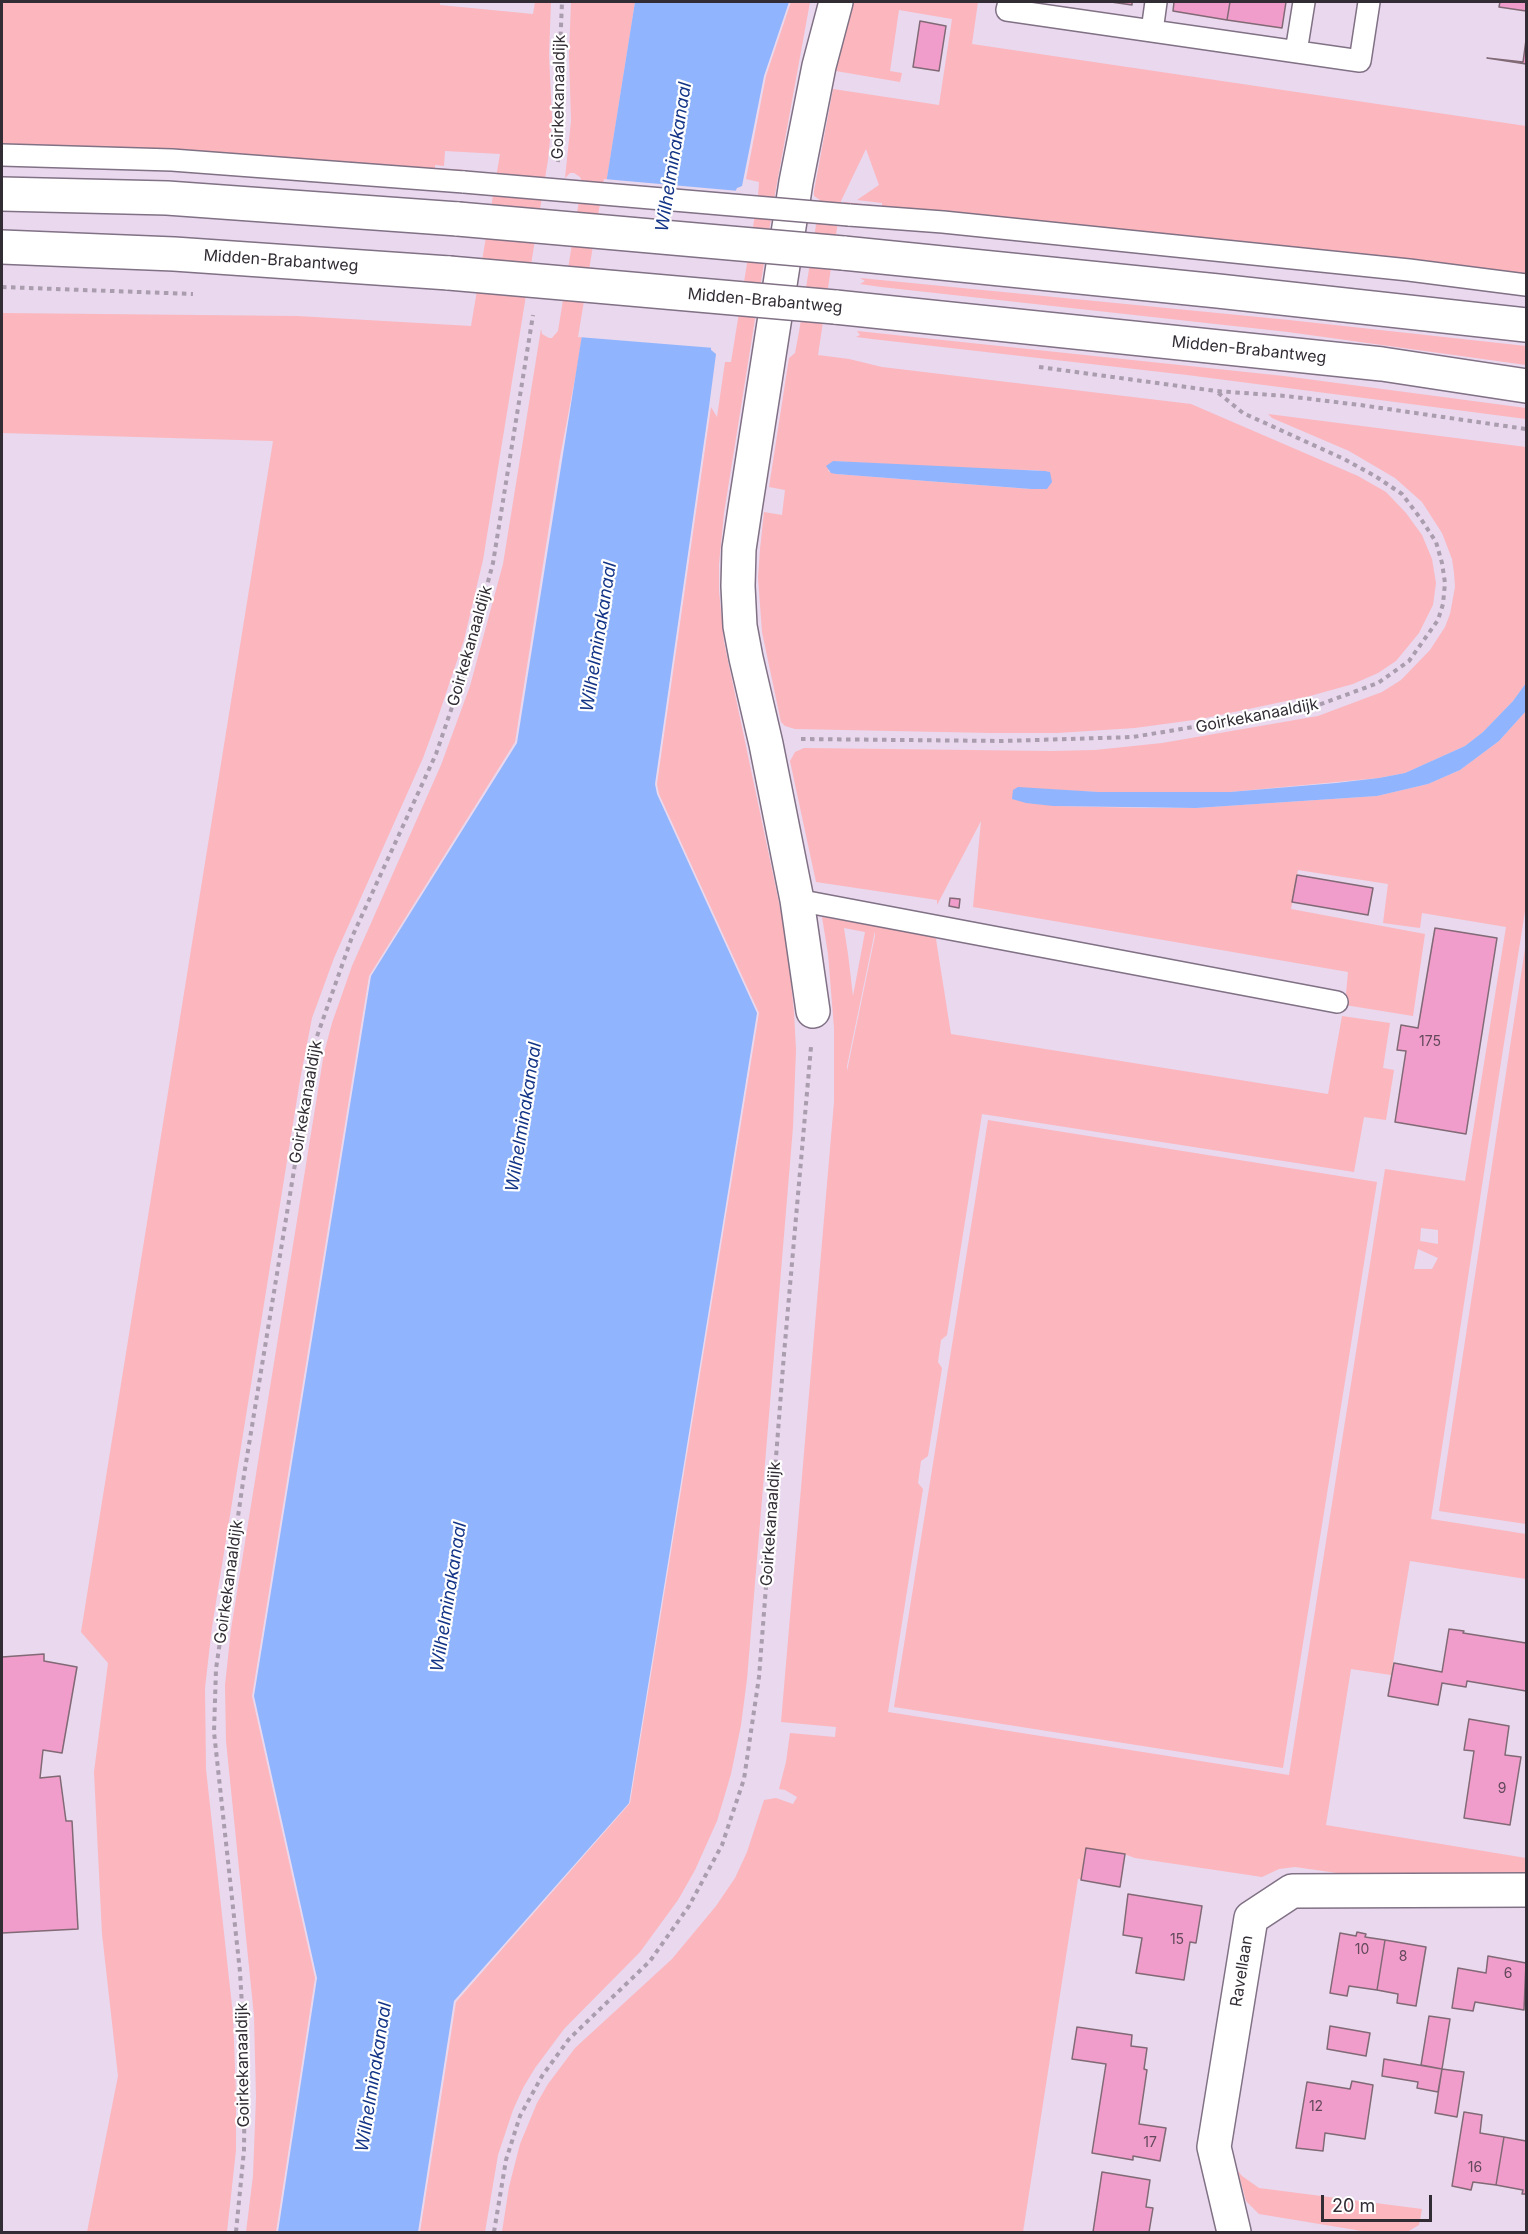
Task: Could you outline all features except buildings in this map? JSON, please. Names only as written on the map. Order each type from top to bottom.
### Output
[{"type":"main road","points":[[813,1011],[797,900],[740,626],[738,586],[740,549],[796,182],[819,66],[836,2]]},
{"type":"main road","points":[[2,194],[167,198],[458,219],[843,253],[1527,325]]},
{"type":"main road","name":"Midden-Brabantweg","points":[[2,247],[174,254],[449,273],[835,306],[1382,364],[1527,386]]},
{"type":"main road","name":"Ravellaan","points":[[1234,2232],[1214,2147],[1251,1918],[1292,1890],[1527,1890]]},
{"type":"lane","points":[[1009,2],[1007,10],[1360,62],[1369,2]]},
{"type":"lane","points":[[1152,31],[1156,2]]},
{"type":"lane","points":[[1296,52],[1304,2]]},
{"type":"lane","points":[[2,155],[172,160],[943,222],[1362,265],[1527,285]]},
{"type":"lane","points":[[797,900],[1337,1002]]},
{"type":"path","name":"Goirkekanaaldijk","points":[[557,171],[560,150],[562,2]]},
{"type":"path","points":[[2,287],[196,294]]},
{"type":"path","name":"Goirkekanaaldijk","points":[[236,2232],[244,2150],[245,2056],[240,1972],[214,1732],[216,1669],[244,1475],[315,1042],[352,937],[436,754],[464,672],[493,563],[534,311]]},
{"type":"path","points":[[1029,366],[1216,391],[1339,402],[1527,429]]},
{"type":"path","name":"Goirkekanaaldijk","points":[[766,744],[809,738],[1014,741],[1133,737],[1313,707],[1378,682],[1402,667],[1409,661],[1438,620],[1443,604],[1445,583],[1442,562],[1436,542],[1421,519],[1402,494],[1375,476],[1344,459],[1244,413],[1216,391]]},
{"type":"path","name":"Goirkekanaaldijk","points":[[494,2232],[506,2160],[520,2116],[542,2076],[569,2039],[651,1961],[689,1906],[722,1845],[744,1779],[759,1677],[784,1354],[807,1110],[813,1011]]},
{"type":"shaded area","points":[[2,2],[440,2],[440,5],[533,14],[535,2],[551,2],[549,55],[552,119],[548,160],[483,560],[464,640],[423,758],[334,958],[312,1018],[212,1627],[205,1688],[206,1769],[233,2015],[236,2095],[236,2150],[227,2232],[87,2232],[118,2076],[102,1934],[94,1772],[108,1663],[81,1632],[273,441],[2,433],[2,313],[297,316],[471,326],[500,154],[445,151],[444,166],[435,165],[435,168],[466,170],[465,174],[236,154],[2,145]]},
{"type":"shaded area","points":[[571,2],[635,2],[515,742],[369,976],[252,1696],[315,1978],[276,2232],[246,2232],[253,2176],[256,2097],[254,2016],[226,1741],[225,1685],[231,1629],[324,1053],[352,966],[441,765],[470,686],[503,564],[541,329],[542,334],[549,338],[552,338],[558,331],[582,182],[580,177],[574,173],[570,173],[565,178],[571,121],[569,54]]},
{"type":"shaded area","points":[[791,2],[810,2],[775,194],[724,513],[719,564],[724,642],[786,936],[796,1050],[793,1127],[747,1679],[741,1725],[731,1774],[717,1821],[695,1870],[678,1900],[640,1952],[564,2029],[523,2088],[498,2155],[485,2232],[420,2232],[456,2002],[630,1803],[759,1013],[659,794],[657,784],[711,407],[717,417],[725,362],[731,362],[758,196],[759,182],[746,179],[766,76]]},
{"type":"shaded area","points":[[851,2],[978,2],[972,44],[1526,126],[1526,276],[844,206],[844,202],[882,206],[882,203],[857,200],[879,185],[866,149],[841,201],[818,355],[882,367],[1191,404],[1358,476],[1386,492],[1406,513],[1422,535],[1432,559],[1436,583],[1433,605],[1419,633],[1396,661],[1378,673],[1353,684],[1310,696],[1201,719],[1135,728],[1057,733],[991,733],[795,729],[781,722],[762,632],[758,578],[760,549],[764,512],[782,515],[785,490],[769,487],[789,358],[795,353],[799,332],[820,200],[814,196],[814,191],[833,89],[939,105],[952,19],[899,10],[890,71],[902,73],[900,82],[836,71]],"holes":[[[833,461],[1050,472],[1042,489],[1030,489],[836,474],[828,471]]]},
{"type":"shaded area","points":[[860,278],[1526,346],[1526,365],[1288,332],[881,287],[860,284],[865,281]]},
{"type":"shaded area","points":[[857,331],[1284,376],[1526,408],[1526,419],[1187,375],[856,337],[860,335]]},
{"type":"shaded area","points":[[1268,414],[1526,447],[1526,683],[1513,701],[1483,732],[1465,746],[1405,773],[1379,778],[1230,792],[1099,792],[1017,788],[1053,806],[1196,808],[1377,796],[1428,784],[1460,770],[1499,741],[1526,711],[1526,905],[1431,1519],[1526,1534],[1526,1579],[1410,1561],[1391,1675],[1351,1669],[1326,1825],[1526,1858],[1526,1879],[1435,1887],[1295,1867],[1279,1869],[1262,1877],[1135,1858],[1087,1848],[1081,1879],[1078,1879],[1023,2232],[502,2232],[509,2187],[520,2144],[537,2103],[548,2084],[575,2048],[672,1959],[716,1906],[735,1878],[747,1852],[764,1800],[776,1798],[793,1804],[797,1797],[779,1789],[790,1733],[835,1737],[836,1727],[781,1722],[834,1102],[834,1028],[828,954],[822,917],[931,935],[935,933],[951,1034],[1328,1094],[1342,1016],[1390,1023],[1383,1068],[1394,1070],[1386,1120],[1364,1117],[1354,1172],[982,1114],[947,1335],[941,1340],[938,1362],[942,1368],[928,1456],[921,1461],[918,1483],[923,1489],[888,1712],[1289,1775],[1385,1169],[1465,1181],[1506,927],[1422,913],[1420,928],[1383,923],[1388,884],[1298,870],[1291,909],[1425,934],[1413,1016],[1345,1005],[1348,972],[973,907],[981,821],[937,905],[937,900],[816,882],[790,761],[795,752],[804,748],[1051,751],[1095,750],[1162,743],[1318,716],[1382,692],[1401,680],[1430,650],[1445,627],[1450,614],[1455,587],[1454,573],[1452,559],[1442,533],[1422,502],[1395,478],[1349,451],[1272,418]],"holes":[[[844,928],[865,932],[853,996]],[[875,931],[847,1071],[847,1066]],[[1421,1228],[1438,1230],[1438,1244],[1420,1241]],[[1418,1249],[1438,1258],[1432,1269],[1414,1269]]]},
{"type":"shaded area","points":[[1526,942],[1526,1524],[1439,1511]]},
{"type":"shaded area","points":[[988,1120],[1377,1182],[1283,1768],[894,1707]]},
{"type":"shaded area","points":[[1238,2171],[1259,2188],[1422,2209],[1419,2225],[1407,2232],[1368,2232],[1259,2214],[1246,2201]]},
{"type":"water","name":"Wilhelminakanaal","points":[[635,2],[789,2],[764,76],[742,186],[735,192],[711,346],[711,350],[716,354],[655,784],[657,794],[757,1013],[629,1803],[454,2001],[418,2232],[278,2232],[317,1978],[254,1696],[371,976],[517,743]]},
{"type":"water","points":[[833,461],[1045,471],[1050,472],[1052,482],[1047,489],[1031,489],[836,474],[831,473],[826,466]]},
{"type":"water","points":[[1526,683],[1526,711],[1499,741],[1460,770],[1428,784],[1377,796],[1196,808],[1053,806],[1012,799],[1013,790],[1018,787],[1099,792],[1230,792],[1336,783],[1405,773],[1465,746],[1483,732],[1513,701]]},
{"type":"pier","points":[[604,179],[739,191],[714,348],[578,337]]}]
